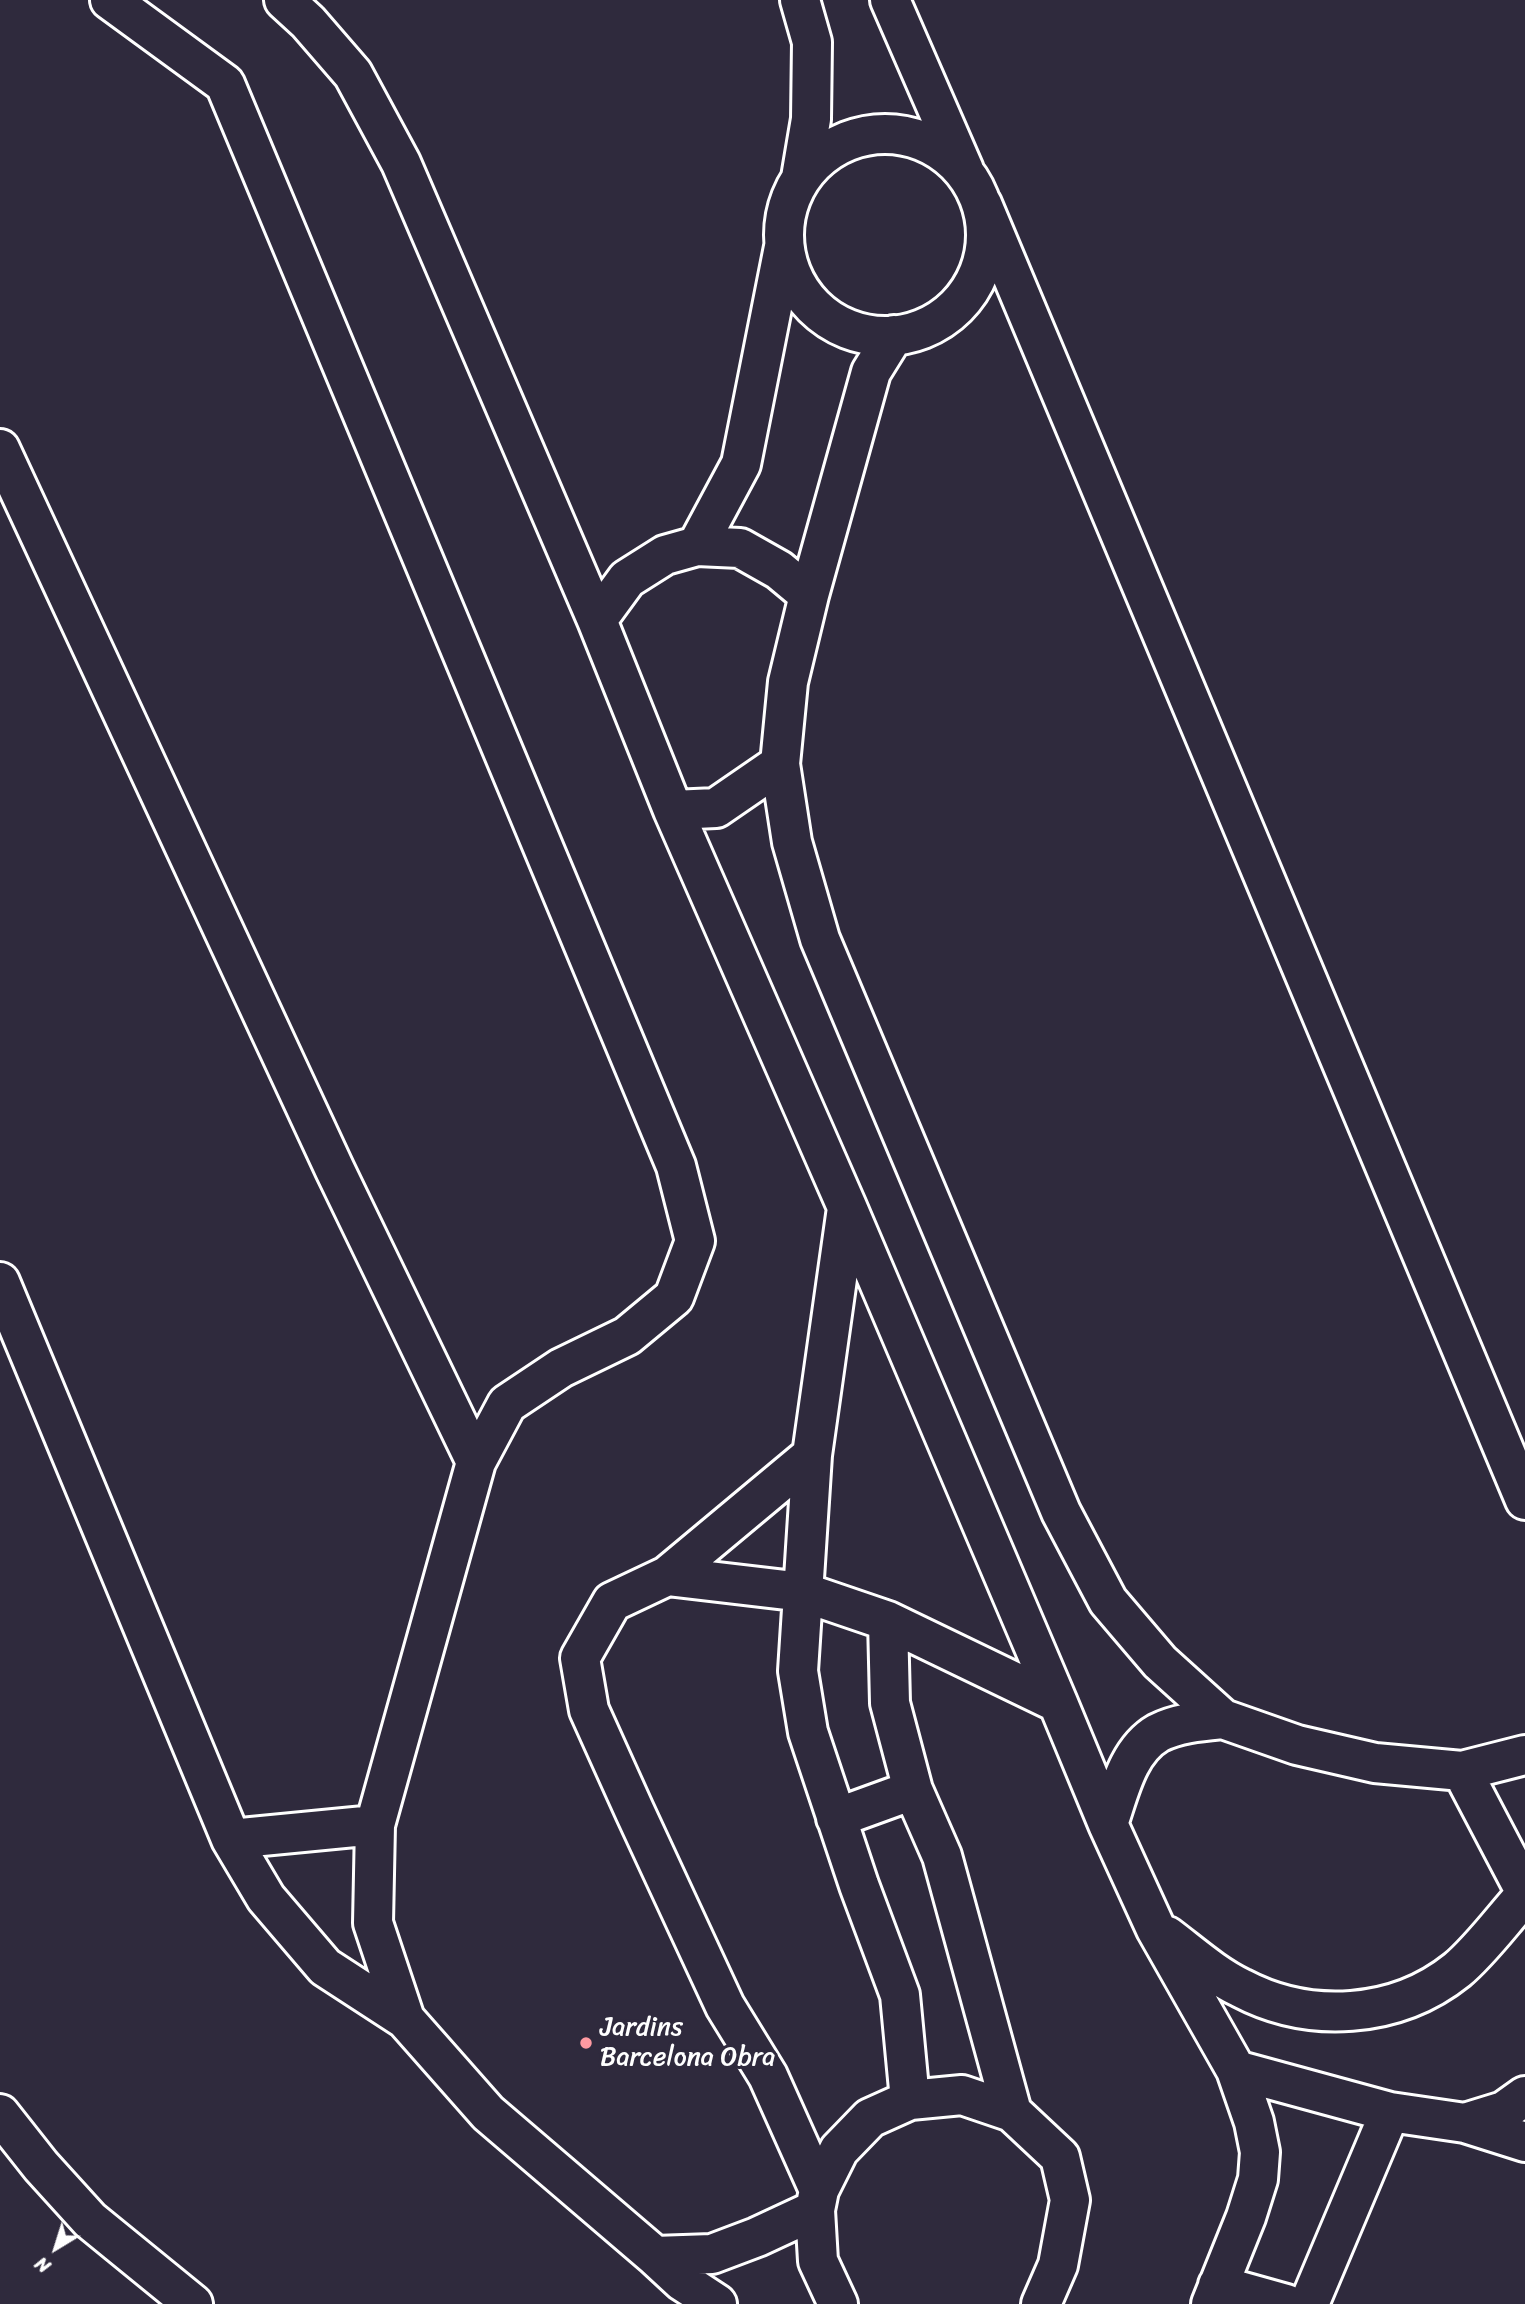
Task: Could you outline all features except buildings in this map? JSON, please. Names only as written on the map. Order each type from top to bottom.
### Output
[{"type":"street","points":[[110,0],[225,84],[671,1153],[680,1178],[695,1241],[674,1297],[627,1336],[561,1368],[507,1404],[476,1462],[375,1825],[373,1923],[405,2019]]},
{"type":"street","points":[[284,0],[308,22],[353,74],[401,163],[597,620],[673,810],[847,1207],[1108,1824],[1156,1929],[1236,2070],[1254,2122],[1260,2152],[1258,2179],[1215,2295],[1286,2304]]},
{"type":"street","points":[[697,546],[741,464],[784,245],[787,210],[801,178],[811,119],[812,42],[800,0]]},
{"type":"street","points":[[890,0],[974,189],[1525,1500]]},
{"type":"street","points":[[784,245],[794,279],[815,308],[844,328],[878,337],[913,333],[945,318],[967,295],[982,267],[987,235],[974,189],[944,153],[914,138],[883,134],[851,140],[823,155],[801,178]]},
{"type":"street","points":[[894,335],[871,372],[809,595],[788,681],[780,764],[792,842],[820,939],[1061,1512],[1108,1601],[1160,1662],[1223,1719],[1297,1745],[1375,1763],[1462,1772],[1525,1755]]},
{"type":"street","points":[[0,449],[329,1158],[476,1462]]},
{"type":"street","points":[[597,620],[627,579],[666,555],[697,546],[740,548],[779,570],[809,595]]},
{"type":"street","points":[[673,810],[716,808],[780,764]]},
{"type":"street","points":[[847,1207],[812,1455],[798,1671],[808,1731],[836,1818],[900,1995],[910,2100]]},
{"type":"street","points":[[0,1282],[231,1839],[266,1898],[325,1967],[405,2019],[488,2113],[681,2281],[717,2304]]},
{"type":"street","points":[[812,1455],[667,1576],[612,1602],[580,1658],[589,1710],[725,2006],[768,2076],[817,2200],[818,2261],[838,2304]]},
{"type":"street","points":[[667,1576],[803,1592],[888,1621],[1058,1703]]},
{"type":"street","points":[[888,1621],[890,1703],[913,1790],[942,1856],[1012,2112]]},
{"type":"street","points":[[1108,1824],[1126,1774],[1139,1749],[1158,1733],[1190,1723],[1223,1719]]},
{"type":"street","points":[[1156,1929],[1238,1987],[1260,1998],[1296,2009],[1353,2012],[1386,2006],[1433,1986],[1470,1957],[1525,1893],[1462,1772]]},
{"type":"street","points":[[836,1818],[913,1790]]},
{"type":"street","points":[[231,1839],[375,1825]]},
{"type":"street","points":[[1236,2070],[1390,2112],[1465,2123],[1525,2142]]},
{"type":"street","points":[[655,2256],[712,2254],[757,2237],[817,2200],[839,2150],[870,2119],[910,2100],[962,2095],[1012,2112],[1060,2157],[1070,2200],[1058,2265],[1041,2304]]},
{"type":"street","points":[[1465,2123],[1504,2111],[1525,2096]]},
{"type":"street","points":[[1309,2304],[1390,2112]]},
{"type":"street","points":[[0,2114],[41,2166],[90,2220],[193,2304]]},
{"type":"place","name":"Jardins Barcelona Obra","points":[[586,2043]]}]
